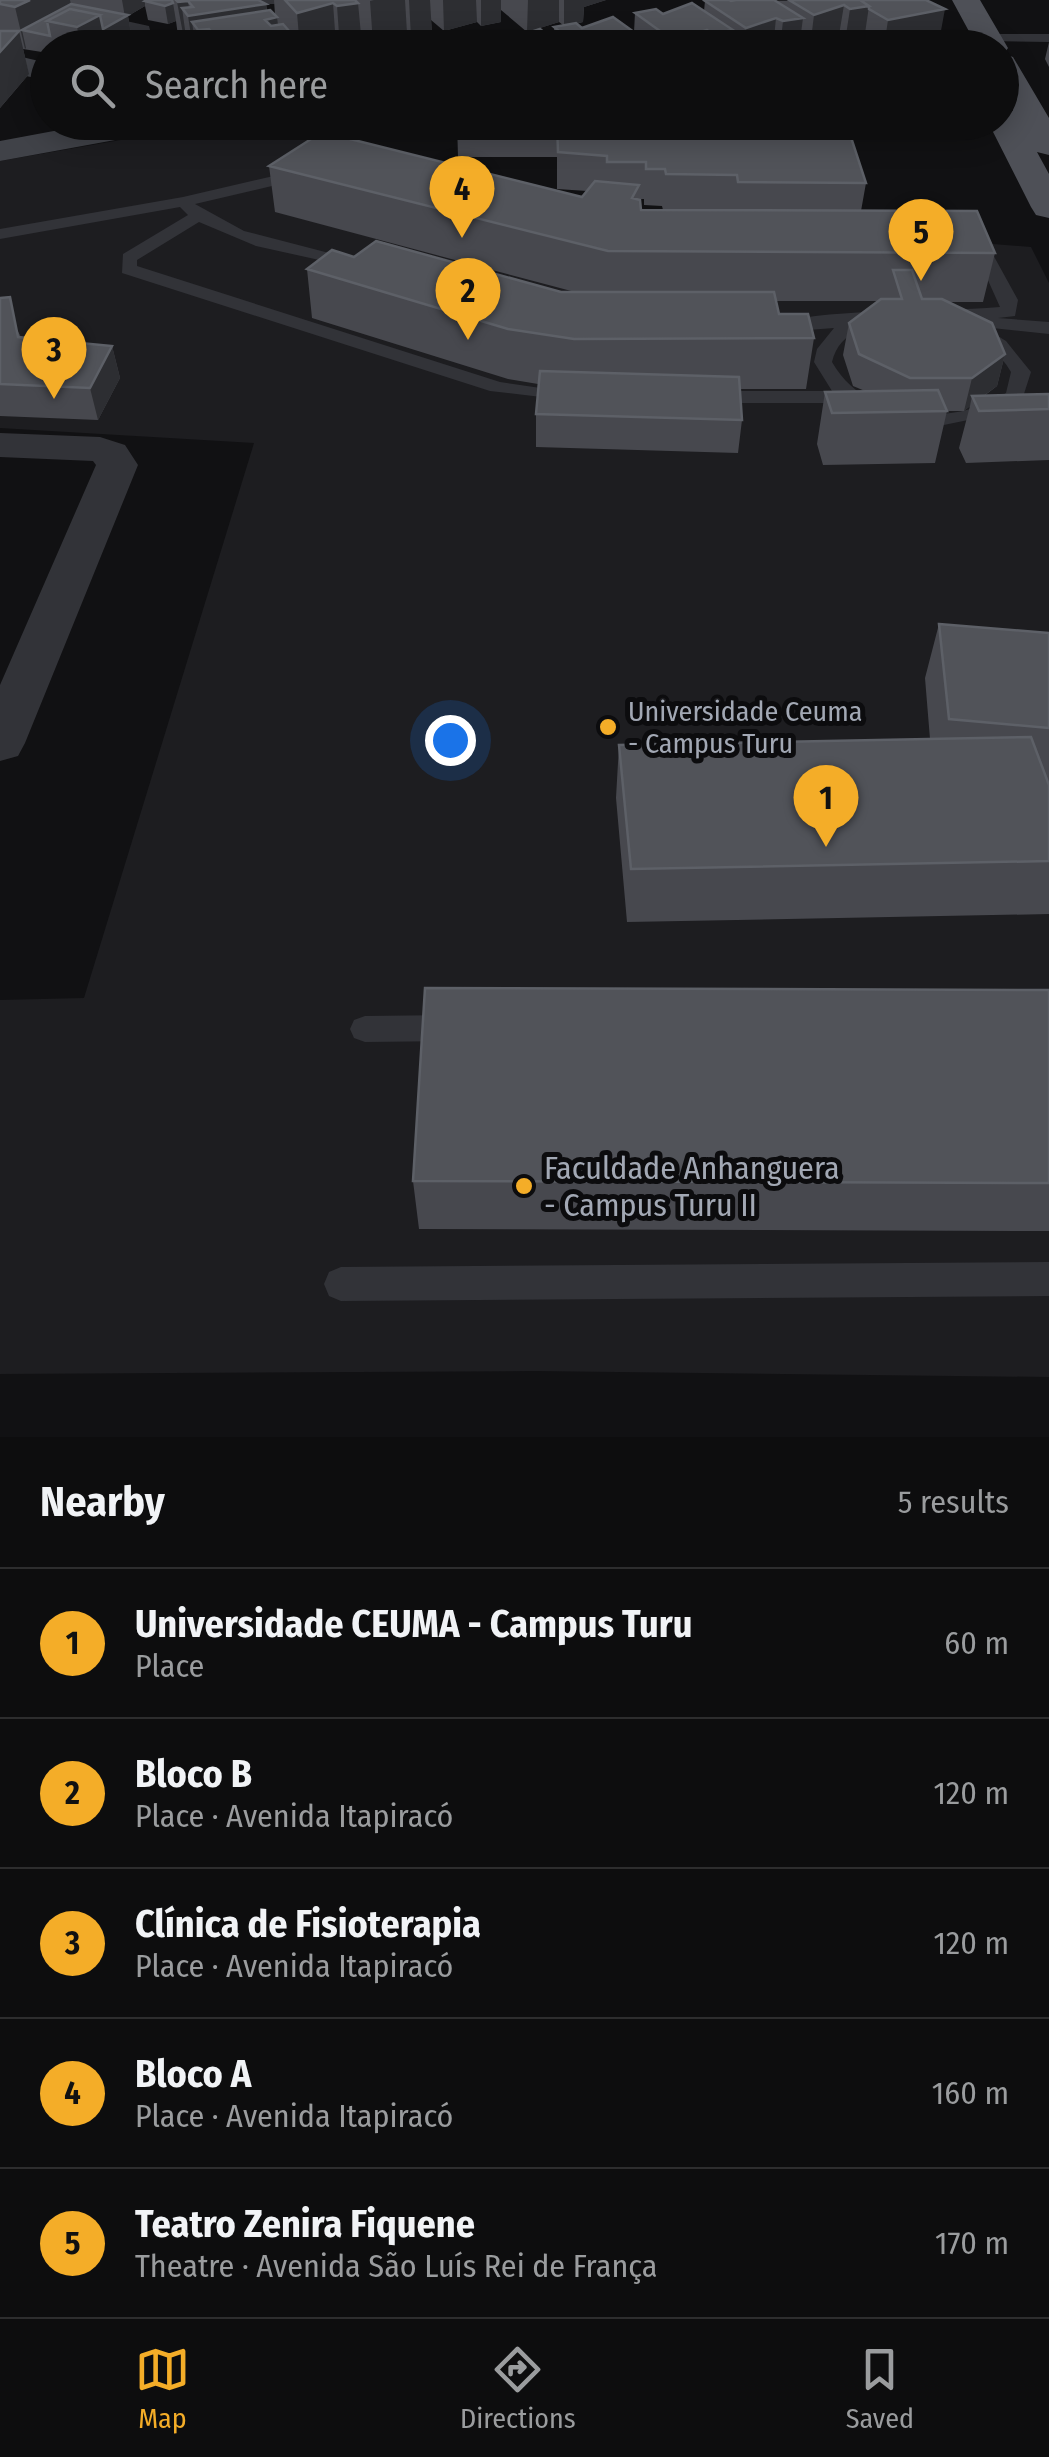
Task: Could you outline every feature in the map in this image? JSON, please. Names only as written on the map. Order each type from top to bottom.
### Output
[{"type":"main road","points":[[938,0],[967,30]]},
{"type":"main road","points":[[966,0],[978,30]]},
{"type":"main road","points":[[0,61],[30,68]]},
{"type":"main road","points":[[1019,101],[1049,148]]},
{"type":"main road","points":[[0,151],[38,140]]},
{"type":"main road","points":[[1014,140],[1049,207]]},
{"type":"street","points":[[0,1],[131,30]]},
{"type":"street","points":[[0,446],[100,449],[111,454],[116,465],[0,743]]},
{"type":"lane","points":[[253,1],[315,0]]},
{"type":"lane","points":[[1019,45],[1046,42]]},
{"type":"lane","points":[[0,234],[190,210],[309,173]]},
{"type":"lane","points":[[190,210],[228,231],[380,272]]},
{"type":"lane","points":[[190,210],[130,258],[128,269],[496,387],[594,397]]},
{"type":"lane","points":[[761,327],[1009,312],[1010,300],[985,255],[954,248]]},
{"type":"lane","points":[[919,317],[1049,328]]},
{"type":"lane","points":[[692,397],[850,397],[892,414],[942,421],[987,414],[1015,396],[1020,372],[1007,350],[960,325],[919,317]]},
{"type":"lane","points":[[850,397],[826,372],[824,352],[838,334],[882,318]]},
{"type":"lane","points":[[365,1029],[482,1028]]},
{"type":"lane","points":[[341,1284],[1049,1279]]},
{"type":"shaded area","points":[[120,140],[322,140],[370,164],[664,218],[1031,247],[1049,283],[1049,1377],[534,1371],[0,1374],[0,1000],[84,998],[254,443],[0,428],[0,161]]},
{"type":"building","points":[[0,0],[30,0],[15,7],[0,4]]},
{"type":"building","points":[[147,0],[172,0],[173,3],[165,6]]},
{"type":"building","points":[[176,0],[258,0],[266,4],[188,16],[182,8],[193,7],[188,1]]},
{"type":"building","points":[[285,0],[358,3],[333,3],[297,13]]},
{"type":"building","points":[[774,0],[803,18],[776,18],[746,28],[705,1]]},
{"type":"building","points":[[789,0],[860,0],[869,6],[850,9],[844,5],[814,15]]},
{"type":"building","points":[[860,0],[926,0],[945,9],[888,20]]},
{"type":"building","points":[[692,3],[733,30],[659,30],[635,13],[656,9],[663,14]]},
{"type":"building","points":[[71,4],[128,15],[103,29],[100,15],[70,9],[47,21],[49,30],[22,30]]},
{"type":"building","points":[[70,9],[100,15],[77,27],[47,21]]},
{"type":"building","points":[[270,10],[277,17],[265,20],[271,26],[283,24],[288,30],[198,30],[192,22]]},
{"type":"building","points":[[613,17],[631,30],[554,27],[576,23],[582,28]]},
{"type":"building","points":[[0,31],[19,31],[0,52]]},
{"type":"building","points":[[310,140],[354,140],[582,197],[595,181],[639,185],[632,198],[640,200],[641,210],[977,211],[995,253],[608,251],[269,166]]},
{"type":"building","points":[[558,140],[852,140],[866,183],[738,182],[737,175],[666,174],[665,169],[646,169],[646,162],[607,162],[607,156],[558,152]]},
{"type":"building","points":[[376,241],[561,292],[774,292],[779,314],[808,314],[814,338],[574,339],[508,329],[307,269],[332,250],[354,257]]},
{"type":"building","points":[[893,270],[912,270],[922,299],[942,299],[992,323],[1005,354],[972,378],[910,378],[859,354],[849,323],[881,299],[902,299]]},
{"type":"building","points":[[10,297],[18,337],[112,346],[90,388],[0,384],[0,298]]},
{"type":"building","points":[[540,371],[739,377],[742,420],[536,414]]},
{"type":"building","points":[[938,390],[947,411],[832,413],[825,392]]},
{"type":"building","points":[[1049,394],[1049,409],[979,411],[972,396]]},
{"type":"building","points":[[939,624],[1049,633],[1049,728],[949,719]]},
{"type":"building","points":[[1031,737],[1049,785],[1049,861],[631,869],[619,745]]},
{"type":"building","points":[[425,988],[1049,990],[1049,1183],[413,1181]]},
{"type":"place","name":"Bloco A","points":[[462,238]]},
{"type":"place","name":"Teatro Zenira Fiquene","points":[[921,281]]},
{"type":"place","name":"Bloco B","points":[[468,340]]},
{"type":"place","name":"Clínica de Fisioterapia","points":[[54,399]]},
{"type":"place","name":"Universidade Ceuma - Campus Turu","points":[[608,727]]},
{"type":"place","name":"Universidade CEUMA - Campus Turu","points":[[826,847]]},
{"type":"place","name":"Faculdade Anhanguera - Campus Turu II","points":[[524,1186]]}]
